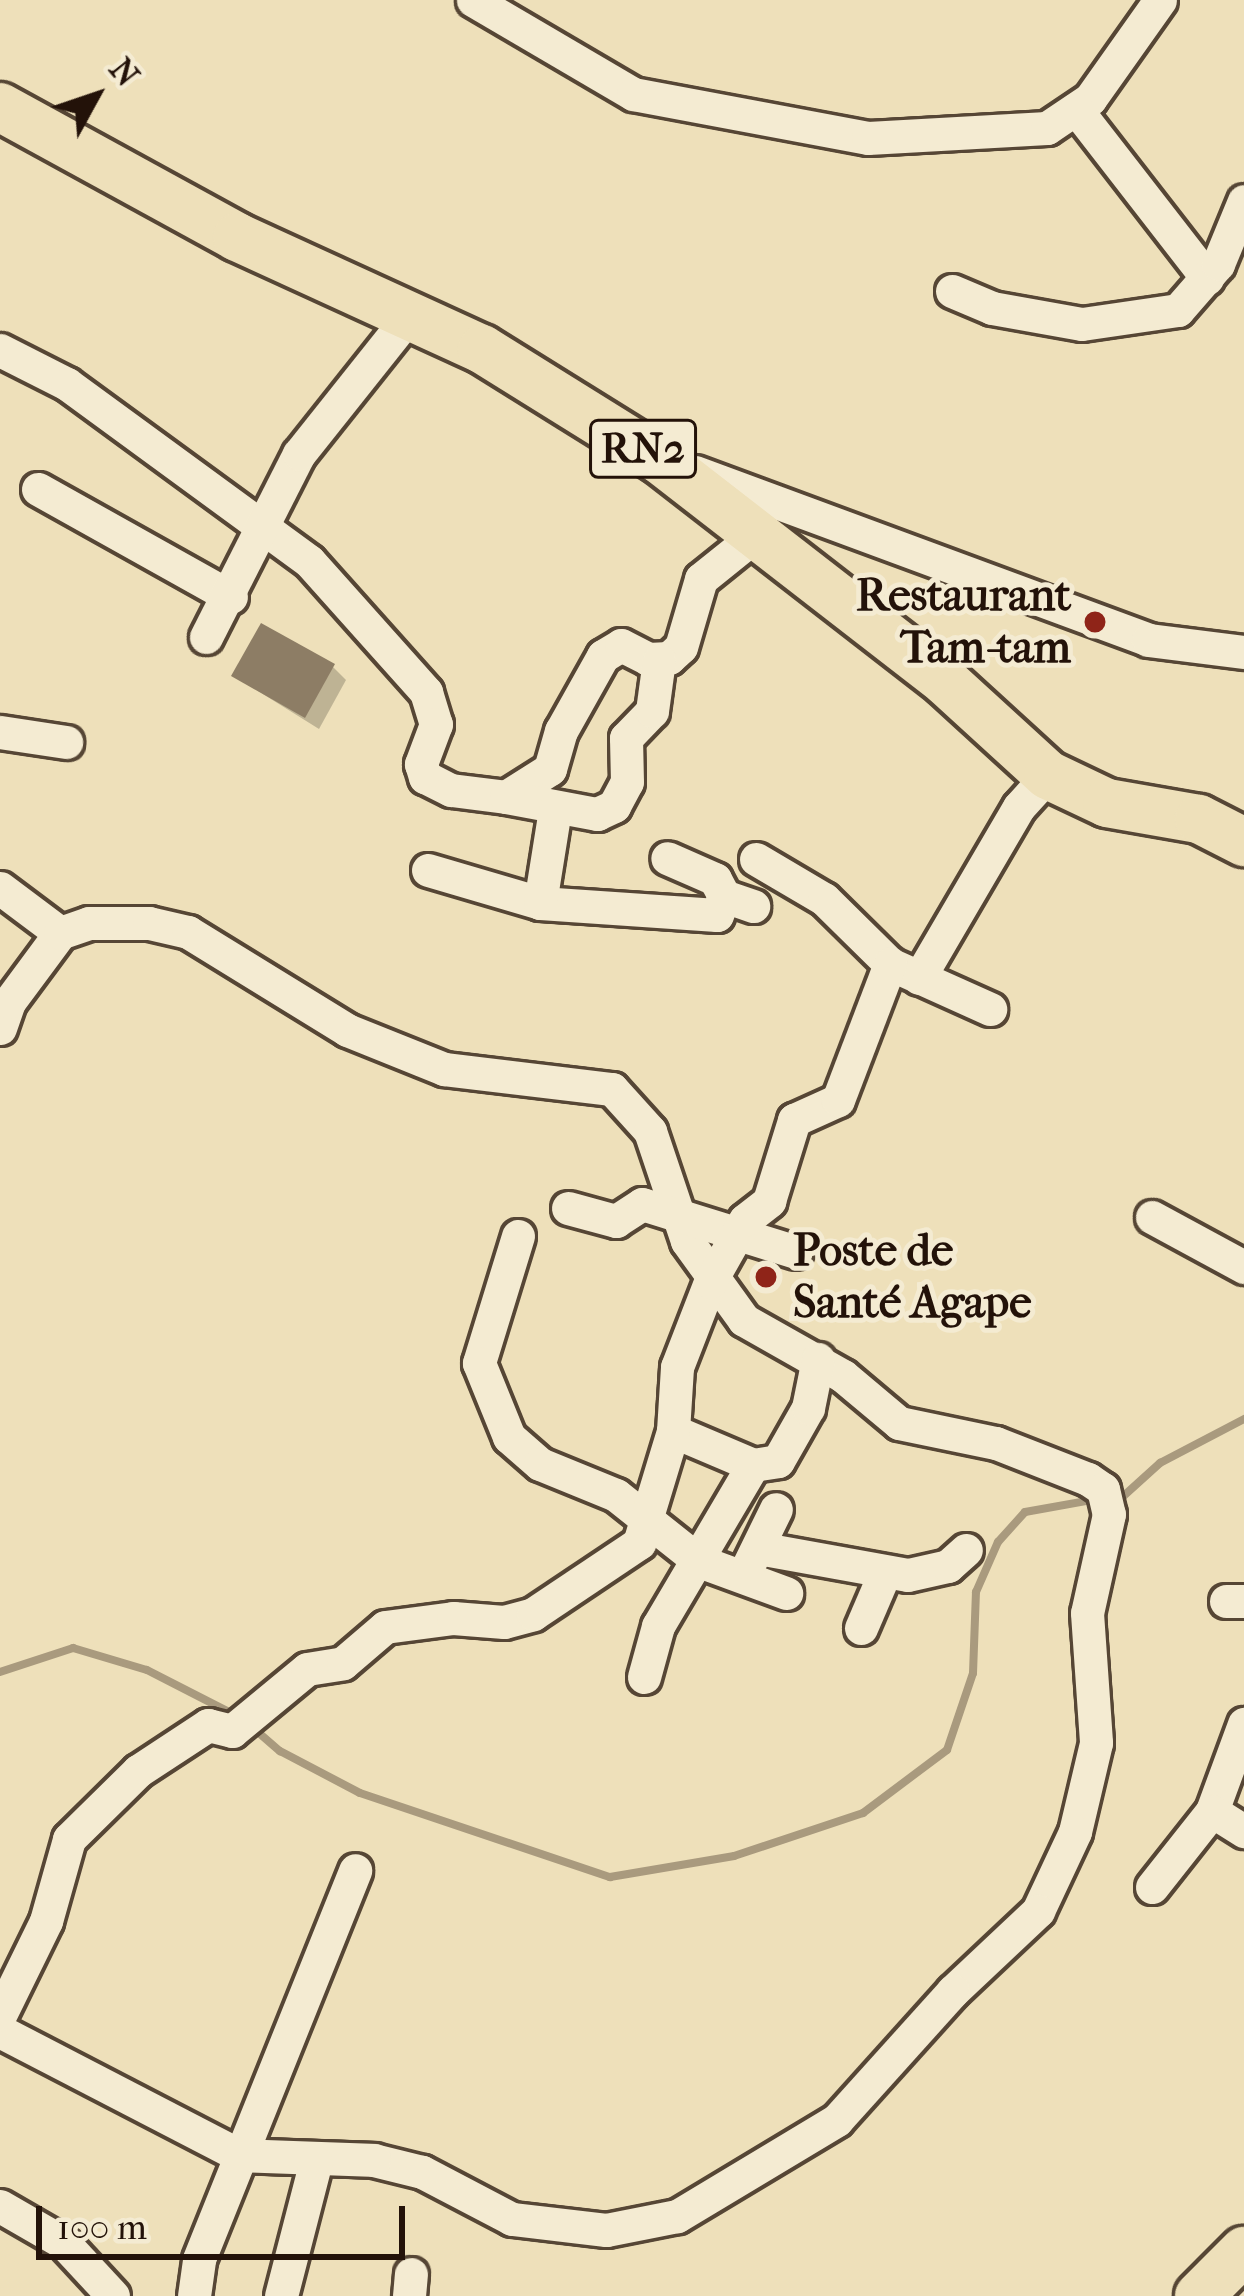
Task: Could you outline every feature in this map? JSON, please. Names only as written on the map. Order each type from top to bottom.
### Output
[{"type":"highway","name":"RN2","points":[[0,107],[237,238],[482,349],[659,459],[945,681],[1048,775],[1107,803],[1199,819],[1244,842]]},
{"type":"highway","points":[[1198,2296],[1244,2251]]},
{"type":"street","points":[[473,0],[633,94],[868,139],[1047,128],[1076,109],[1125,55],[1160,0]]},
{"type":"street","points":[[1076,109],[1207,278]]},
{"type":"street","points":[[952,291],[992,308],[1082,324],[1122,322],[1178,310],[1207,278],[1244,200]]},
{"type":"street","points":[[206,637],[231,597],[255,529],[299,454],[407,318]]},
{"type":"street","points":[[2,356],[152,444],[255,529],[309,561],[426,692],[436,724],[425,777],[451,790],[597,814],[614,806],[627,782],[626,738],[652,711],[659,660]]},
{"type":"street","points":[[659,459],[1148,640],[1244,652]]},
{"type":"street","points":[[38,489],[231,597]]},
{"type":"street","points":[[506,796],[550,769],[567,719],[611,648],[659,660],[681,647],[701,579],[757,535]]},
{"type":"street","points":[[0,733],[66,742]]},
{"type":"street","points":[[0,2015],[46,1921],[69,1839],[94,1807],[208,1725],[242,1719],[307,1669],[343,1664],[385,1627],[452,1618],[504,1622],[533,1614],[639,1543],[640,1518],[673,1431],[677,1367],[710,1282],[740,1229],[769,1201],[794,1120],[838,1100],[905,971],[1019,807],[1048,775]]},
{"type":"street","points":[[540,903],[555,809]]},
{"type":"street","points":[[428,870],[540,903],[698,909],[713,917],[738,901],[706,872],[667,858]]},
{"type":"street","points":[[756,859],[824,899],[905,971],[990,1009]]},
{"type":"street","points":[[580,905],[583,871]]},
{"type":"street","points":[[0,888],[60,933]]},
{"type":"street","points":[[0,1028],[9,1002],[60,933],[89,922],[188,932],[347,1030],[444,1069],[613,1089],[650,1131],[710,1282],[744,1320],[818,1359],[899,1424],[1033,1455],[1106,1501],[1088,1613],[1096,1743],[1075,1832],[1038,1911],[953,1991],[838,2120],[677,2216],[606,2230],[512,2219],[422,2172],[374,2160],[238,2156],[0,2031]]},
{"type":"street","points":[[568,1208],[607,1221],[642,1204],[740,1229],[796,1252]]},
{"type":"street","points":[[1152,1217],[1244,1267]]},
{"type":"street","points":[[518,1236],[479,1363],[489,1402],[509,1437],[540,1464],[599,1484],[699,1561],[885,1573],[948,1566],[966,1550]]},
{"type":"street","points":[[673,1431],[753,1465],[778,1461],[793,1443],[818,1359]]},
{"type":"street","points":[[644,1677],[658,1626],[753,1465]]},
{"type":"street","points":[[750,1562],[776,1509]]},
{"type":"street","points":[[750,1562],[786,1593]]},
{"type":"street","points":[[861,1628],[885,1573]]},
{"type":"street","points":[[1152,1887],[1212,1811],[1244,1724]]},
{"type":"street","points":[[1212,1811],[1244,1831]]},
{"type":"street","points":[[194,2296],[200,2259],[238,2156],[356,1870]]},
{"type":"street","points":[[281,2296],[316,2161]]},
{"type":"street","points":[[0,2206],[64,2243],[113,2296]]},
{"type":"building","points":[[261,623],[335,664],[305,718],[231,676]]},
{"type":"waterway","points":[[1118,1501],[1160,1463],[1244,1419]]},
{"type":"waterway","points":[[252,1727],[280,1751],[360,1793],[610,1877],[734,1856],[863,1813],[947,1750],[973,1673],[976,1592],[998,1542],[1025,1512],[1097,1499]]},
{"type":"waterway","points":[[0,1672],[73,1648],[147,1670],[235,1715]]},
{"type":"place","name":"Restaurant Tam-tam","points":[[1095,622]]},
{"type":"place","name":"Poste de Santé Agape","points":[[766,1277]]}]
